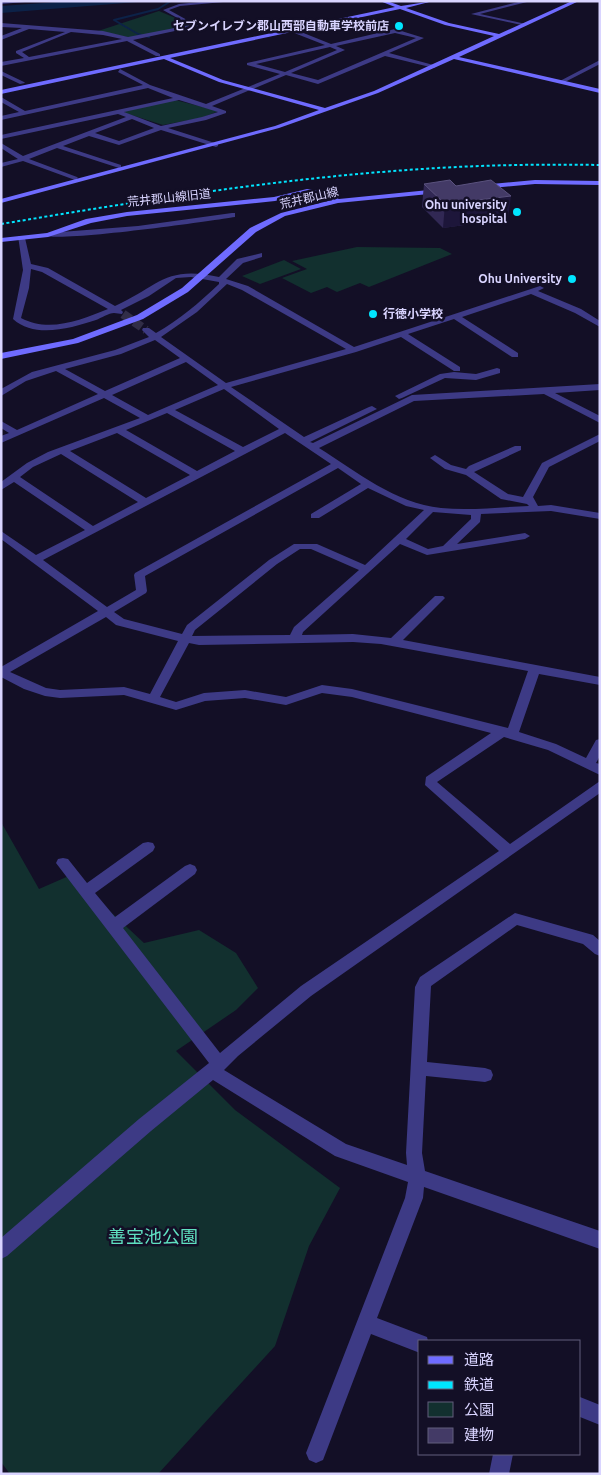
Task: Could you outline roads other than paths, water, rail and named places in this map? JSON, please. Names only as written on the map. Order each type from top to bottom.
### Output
[{"type":"street","points":[[1,3],[23,1]]},
{"type":"street","points":[[1,64],[195,26],[165,10],[179,5],[232,1]]},
{"type":"street","points":[[382,1],[447,24],[499,36]]},
{"type":"street","points":[[397,7],[416,1]]},
{"type":"street","points":[[1,92],[431,1]]},
{"type":"street","points":[[524,25],[473,14],[529,1]]},
{"type":"street","points":[[1,201],[260,133],[376,92],[577,1]]},
{"type":"street","points":[[1,25],[112,34],[128,39],[161,57],[201,75],[325,110]]},
{"type":"street","points":[[1,38],[29,27]]},
{"type":"street","points":[[207,106],[342,50],[289,30]]},
{"type":"street","points":[[29,59],[18,52],[72,31]]},
{"type":"street","points":[[395,31],[421,38],[318,82],[249,64],[329,45],[395,31]]},
{"type":"street","points":[[385,54],[434,66]]},
{"type":"street","points":[[1,87],[161,57]]},
{"type":"street","points":[[453,57],[600,91]]},
{"type":"street","points":[[561,82],[600,62]]},
{"type":"street","points":[[90,134],[119,143],[160,128],[204,119],[224,112],[148,86],[120,70]]},
{"type":"street","points":[[1,73],[22,83]]},
{"type":"street","points":[[1,118],[148,86]]},
{"type":"street","points":[[1,137],[179,98]]},
{"type":"street","points":[[1,99],[24,113]]},
{"type":"street","points":[[118,112],[160,128],[216,145]]},
{"type":"street","points":[[1,165],[23,159],[132,118]]},
{"type":"street","points":[[1,145],[23,159],[75,178]]},
{"type":"street","points":[[58,146],[119,166]]},
{"type":"street","points":[[470,188],[516,183],[600,183]]},
{"type":"street","name":"荒井郡山線","points":[[1,356],[75,341],[124,324],[166,303],[265,222],[301,209],[338,201],[451,190]]},
{"type":"street","name":"荒井郡山線旧道","points":[[1,240],[48,235],[112,216],[275,199],[302,191],[317,191],[338,201]]},
{"type":"street","points":[[155,211],[161,225]]},
{"type":"street","points":[[48,235],[116,230],[232,215]]},
{"type":"street","points":[[112,216],[116,230]]},
{"type":"street","points":[[21,238],[28,272],[17,319],[24,324],[52,328],[116,310],[154,290],[174,276],[190,275],[222,281],[258,295],[353,350]]},
{"type":"street","points":[[1,392],[23,379],[57,368],[106,356],[156,337],[193,314],[223,284],[222,278],[238,263],[259,255]]},
{"type":"street","points":[[28,266],[45,270],[123,314]]},
{"type":"street","points":[[1,487],[42,458],[148,419],[224,386],[353,350],[540,288]]},
{"type":"street","points":[[531,291],[578,311],[600,326]]},
{"type":"street","points":[[455,316],[515,355]]},
{"type":"street","points":[[146,330],[285,429],[391,497],[448,512],[476,512],[532,505]]},
{"type":"street","points":[[402,334],[456,369]]},
{"type":"street","points":[[1,440],[186,359]]},
{"type":"street","points":[[57,368],[107,394],[148,419]]},
{"type":"street","points":[[304,441],[435,379],[454,375],[480,377],[497,371]]},
{"type":"street","points":[[313,447],[412,398],[600,387]]},
{"type":"street","points":[[544,391],[600,420]]},
{"type":"street","points":[[168,410],[242,451]]},
{"type":"street","points":[[1,424],[16,433]]},
{"type":"street","points":[[35,560],[285,429]]},
{"type":"street","points":[[118,430],[196,475]]},
{"type":"street","points":[[532,505],[528,497],[545,465],[600,437]]},
{"type":"street","points":[[470,473],[472,468],[518,448]]},
{"type":"street","points":[[62,450],[145,502]]},
{"type":"street","points":[[435,458],[448,467],[470,473],[505,497],[532,505],[600,516]]},
{"type":"street","points":[[1,672],[142,591],[139,576],[338,464]]},
{"type":"street","points":[[13,478],[92,530]]},
{"type":"street","points":[[315,516],[368,484]]},
{"type":"street","points":[[295,639],[298,630],[400,540],[431,509]]},
{"type":"street","points":[[446,549],[476,520],[476,512]]},
{"type":"street","points":[[1,534],[120,622],[184,639],[212,641],[361,638],[393,642],[600,681]]},
{"type":"street","points":[[400,540],[427,552],[525,536]]},
{"type":"street","points":[[153,700],[191,628],[273,562],[298,546],[313,546],[366,570]]},
{"type":"street","points":[[393,642],[439,598]]},
{"type":"street","points":[[510,851],[432,785],[431,780],[507,733],[535,668]]},
{"type":"street","points":[[1,672],[28,686],[52,693],[124,691],[176,706],[204,697],[241,694],[286,701],[322,689],[352,694],[507,733],[552,747],[594,767],[600,743]]},
{"type":"street","points":[[1,1250],[145,1125],[216,1067],[232,1051],[306,991],[510,851],[600,786]]},
{"type":"street","points":[[86,892],[148,846]]},
{"type":"street","points":[[63,863],[114,926],[216,1067],[341,1150],[600,1240]]},
{"type":"street","points":[[114,926],[190,870]]},
{"type":"street","points":[[316,1453],[414,1198],[417,1177],[414,1153],[418,1068],[422,991],[425,982],[511,921],[520,919],[588,939],[600,950]]},
{"type":"street","points":[[418,1068],[485,1075]]},
{"type":"street","points":[[366,1323],[418,1343]]},
{"type":"street","points":[[581,1407],[600,1415]]},
{"type":"street","points":[[499,1474],[503,1455]]},
{"type":"water","points":[[72,1],[150,1],[1,13],[1,6]]},
{"type":"waterway","points":[[149,37],[138,34],[114,20],[158,9],[171,1]]},
{"type":"tunnel","points":[[123,314],[146,330]]},
{"type":"railway","points":[[1,224],[158,199],[316,178],[422,169],[533,165],[600,165]]},
{"type":"place","name":"セブンイレブン郡山西部自動車学校前店","points":[[399,26]]},
{"type":"place","name":"Ohu university hospital","points":[[517,212]]},
{"type":"place","name":"Ohu University","points":[[572,279]]},
{"type":"place","name":"行徳小学校","points":[[373,314]]},
{"type":"park label","name":"善宝池公園","points":[[153,1237]]}]
